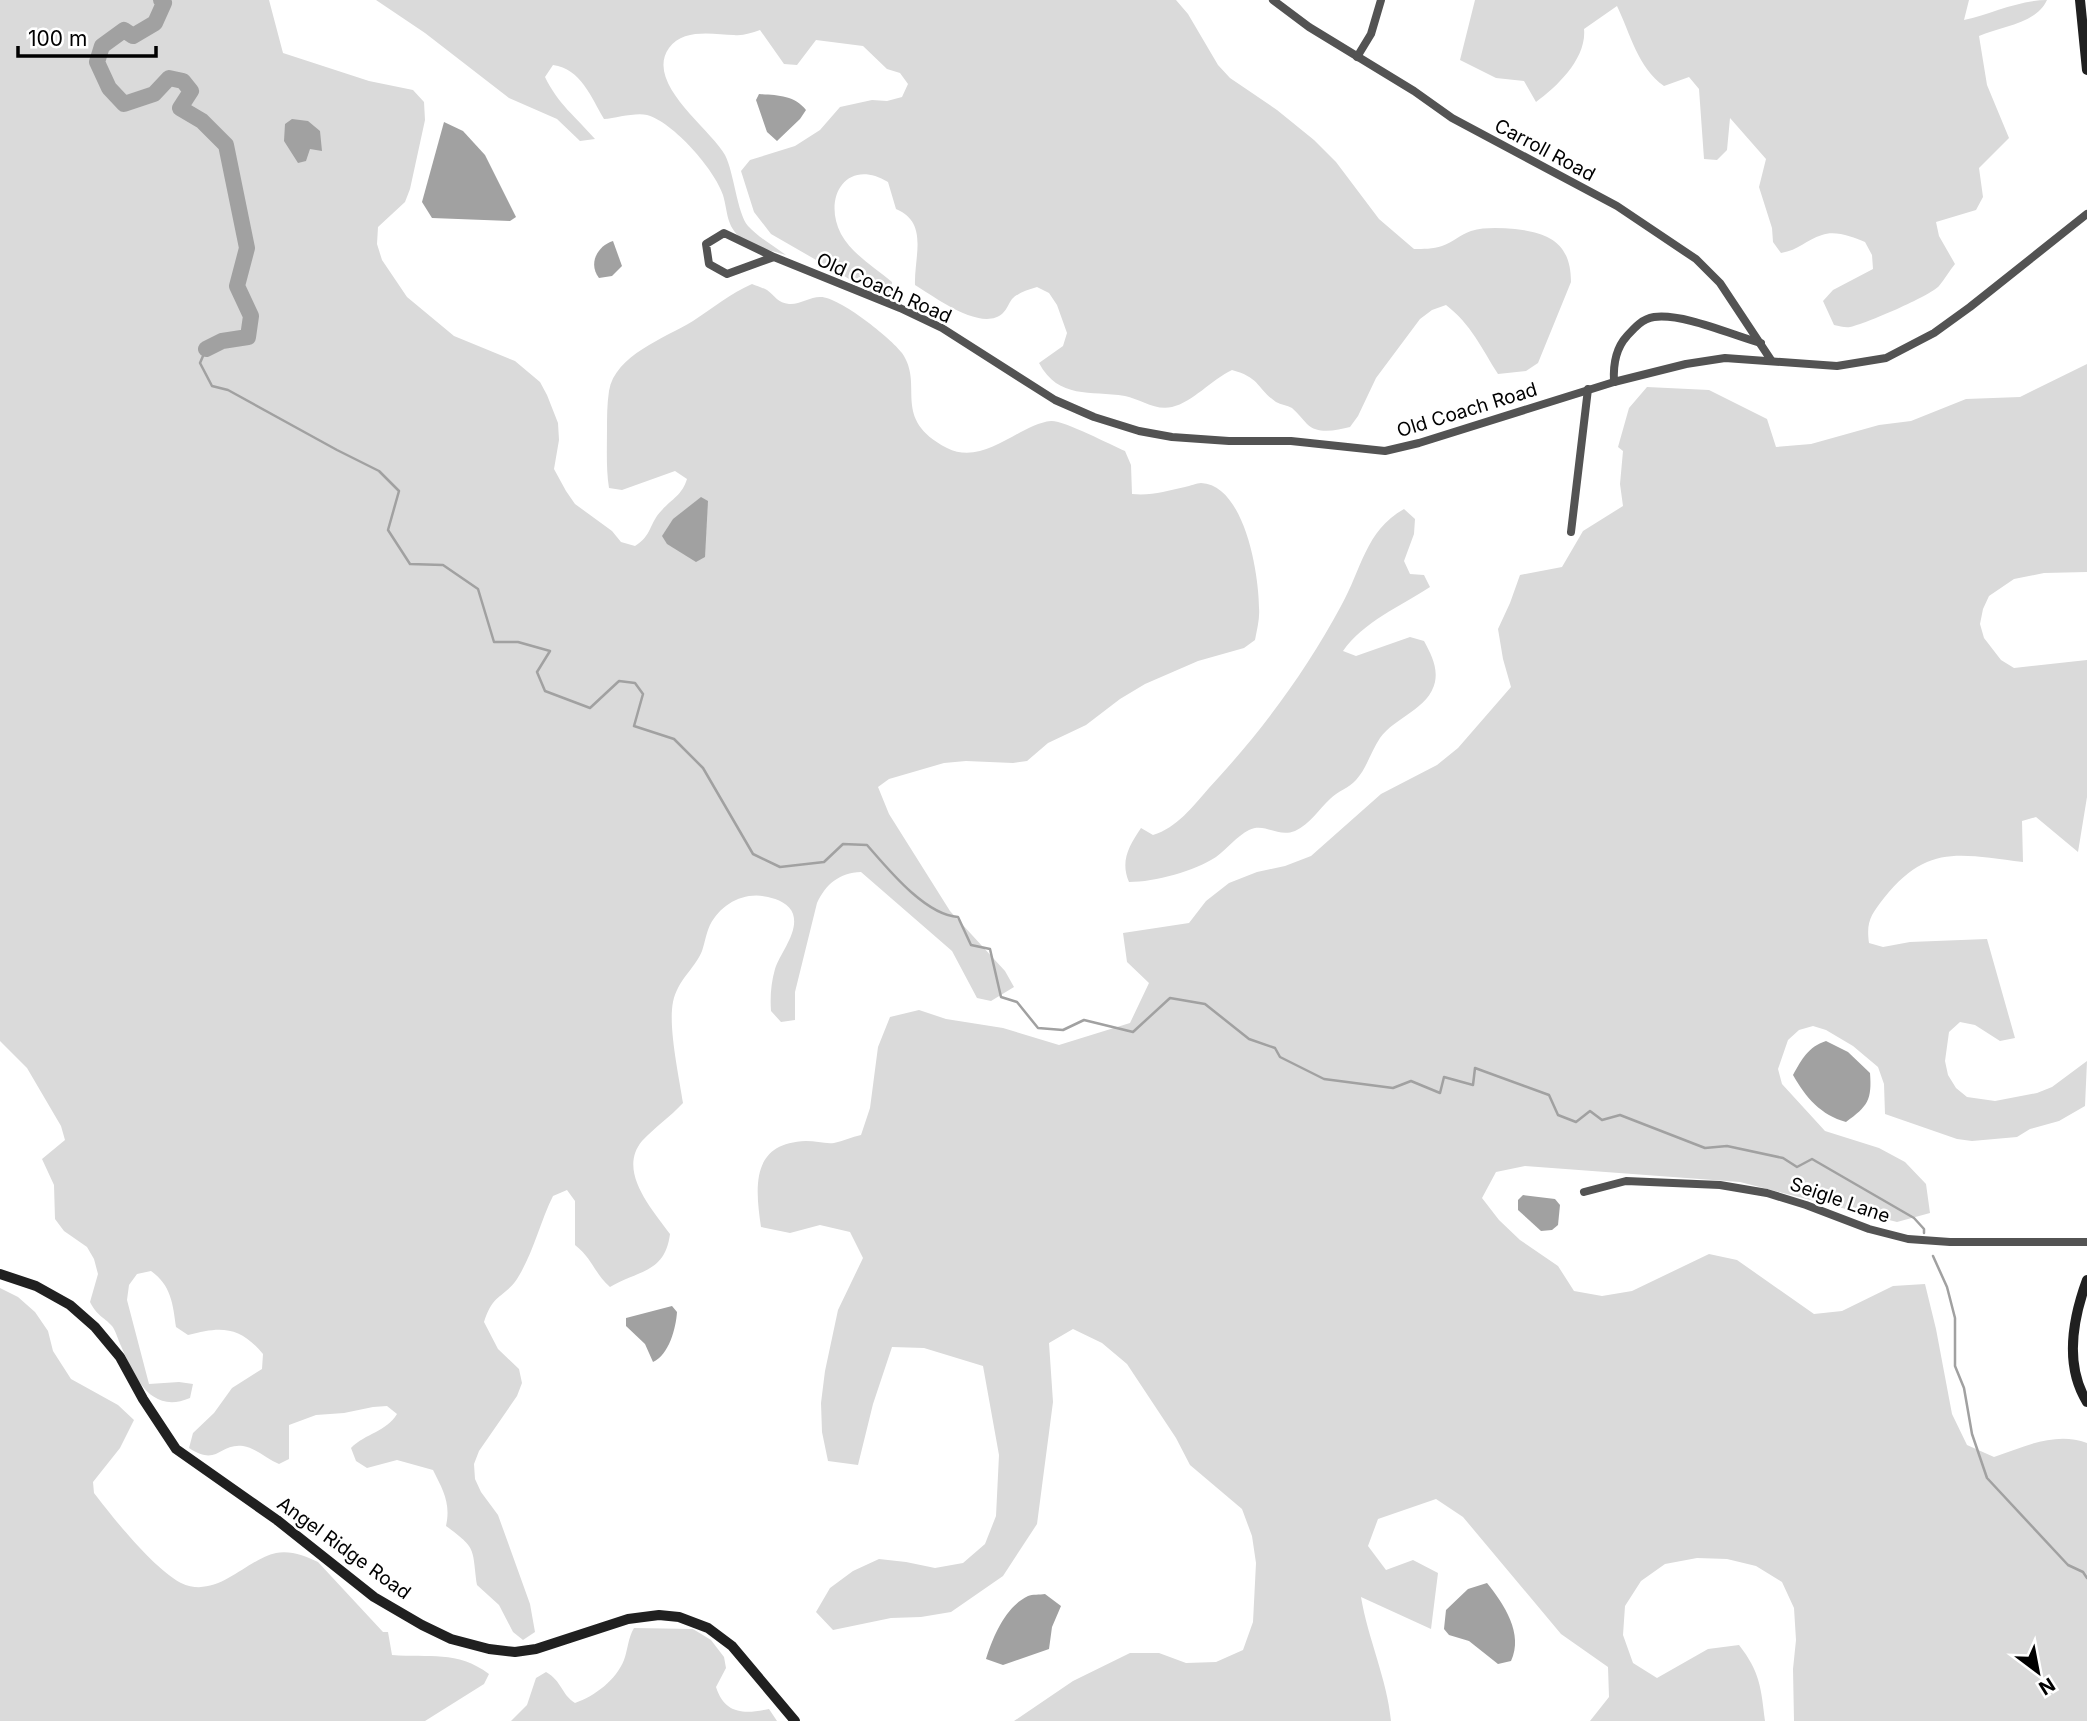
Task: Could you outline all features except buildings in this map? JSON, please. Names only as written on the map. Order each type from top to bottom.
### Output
[{"type":"street","name":"Carroll Road","points":[[1273,0],[1309,27],[1464,125],[1617,206],[1662,235],[1713,275],[1771,360]]},
{"type":"street","points":[[1357,57],[1371,34],[1381,0]]},
{"type":"street","points":[[2080,0],[2087,70]]},
{"type":"street","name":"Old Coach Road","points":[[774,257],[727,274],[709,264],[706,244],[723,233],[774,257],[900,308],[942,328],[1055,400],[1094,417],[1150,433],[1228,441],[1291,441],[1385,451],[1419,443],[1588,389],[1686,364],[1726,359],[1842,366],[1876,361],[1902,351],[1934,333],[2087,214]]},
{"type":"street","points":[[1614,382],[1613,364],[1622,341],[1639,323],[1652,317],[1692,322],[1761,343]]},
{"type":"street","points":[[1571,532],[1588,389]]},
{"type":"street","name":"Seigle Lane","points":[[1584,1192],[1626,1181],[1720,1185],[1766,1192],[1868,1229],[1908,1239],[2087,1242]]},
{"type":"street","name":"Angel Ridge Road","points":[[0,1274],[36,1286],[70,1305],[95,1327],[120,1357],[143,1399],[176,1449],[277,1520],[374,1597],[422,1625],[451,1639],[489,1649],[515,1652],[536,1649],[628,1619],[659,1615],[679,1617],[708,1628],[732,1646],[795,1721]]},
{"type":"street","points":[[2087,1280],[2081,1295],[2072,1342],[2075,1372],[2087,1402]]},
{"type":"shaded area","points":[[0,0],[269,0],[283,53],[369,81],[413,90],[424,102],[425,120],[405,202],[378,227],[377,244],[382,260],[407,297],[454,336],[515,361],[540,382],[558,423],[559,440],[554,469],[575,504],[612,531],[621,542],[635,546],[641,542],[658,515],[680,493],[687,479],[675,471],[622,490],[609,488],[607,410],[613,378],[621,367],[643,349],[752,284],[767,290],[779,301],[789,304],[816,297],[828,299],[851,310],[876,328],[896,346],[908,365],[914,413],[919,425],[930,437],[947,448],[961,452],[988,449],[1026,429],[1051,421],[1057,422],[1125,451],[1131,465],[1132,494],[1159,493],[1201,483],[1216,488],[1229,499],[1246,534],[1256,575],[1259,612],[1255,640],[1244,648],[1198,661],[1145,684],[1086,725],[1048,743],[1027,761],[944,763],[889,779],[878,787],[889,814],[950,911],[1005,971],[1014,987],[991,1001],[977,998],[952,951],[861,872],[853,873],[834,881],[817,903],[795,992],[795,1020],[781,1022],[771,1011],[771,990],[777,963],[793,928],[791,910],[775,899],[750,896],[727,905],[715,918],[702,951],[675,994],[673,1002],[673,1038],[683,1103],[642,1141],[635,1153],[633,1165],[640,1189],[670,1234],[663,1256],[649,1269],[610,1287],[575,1245],[575,1201],[567,1190],[553,1196],[523,1269],[512,1285],[491,1306],[484,1322],[498,1349],[519,1369],[522,1383],[517,1396],[479,1451],[474,1464],[475,1479],[498,1515],[530,1604],[535,1632],[523,1640],[513,1632],[499,1605],[477,1585],[471,1550],[446,1526],[447,1503],[433,1470],[397,1460],[367,1468],[356,1461],[351,1448],[387,1425],[397,1414],[387,1406],[373,1407],[316,1415],[289,1425],[289,1459],[279,1464],[243,1446],[235,1446],[213,1455],[189,1448],[193,1433],[214,1413],[232,1388],[262,1369],[263,1354],[238,1333],[210,1330],[188,1335],[176,1327],[172,1303],[158,1276],[151,1271],[137,1274],[129,1285],[127,1300],[149,1384],[193,1384],[190,1398],[176,1402],[154,1397],[138,1380],[113,1328],[90,1302],[98,1274],[94,1259],[87,1247],[64,1231],[55,1219],[54,1185],[42,1159],[65,1140],[61,1126],[27,1068],[0,1041]]},
{"type":"shaded area","points":[[376,0],[1176,0],[1188,14],[1218,65],[1230,78],[1277,110],[1314,140],[1336,162],[1379,219],[1414,249],[1442,246],[1467,232],[1482,229],[1504,228],[1538,233],[1556,242],[1562,249],[1570,269],[1571,282],[1538,363],[1526,371],[1498,374],[1475,337],[1455,312],[1446,305],[1432,310],[1420,319],[1376,378],[1350,427],[1317,430],[1307,424],[1292,408],[1270,397],[1248,376],[1232,370],[1187,401],[1166,408],[1125,396],[1076,391],[1056,383],[1039,363],[1063,346],[1067,333],[1057,305],[1049,293],[1037,287],[1024,292],[1012,299],[1003,313],[994,318],[983,319],[959,311],[915,285],[918,241],[916,232],[913,223],[896,209],[888,182],[861,174],[850,178],[842,185],[835,207],[841,234],[857,254],[892,282],[891,295],[877,295],[771,234],[754,212],[741,171],[750,160],[795,146],[820,130],[840,107],[902,97],[908,84],[900,73],[887,69],[863,46],[816,40],[797,65],[784,64],[760,30],[741,35],[690,35],[682,37],[669,48],[664,62],[665,76],[682,105],[725,155],[744,220],[761,238],[786,255],[750,244],[736,233],[730,224],[719,185],[711,173],[692,148],[657,119],[637,114],[604,119],[590,93],[578,78],[553,65],[545,77],[550,87],[595,139],[580,141],[557,119],[509,98],[425,33]]},
{"type":"shaded area","points":[[1475,0],[1969,0],[1964,20],[2016,5],[2047,0],[2042,8],[2026,19],[1979,36],[1987,85],[2009,138],[1979,168],[1983,197],[1976,210],[1936,222],[1939,236],[1955,264],[1933,291],[1858,325],[1846,327],[1834,325],[1823,301],[1833,290],[1873,269],[1872,255],[1865,242],[1833,233],[1816,237],[1793,250],[1781,253],[1773,242],[1772,228],[1759,187],[1766,159],[1730,118],[1727,150],[1717,160],[1704,159],[1699,89],[1689,77],[1664,86],[1655,79],[1641,60],[1617,6],[1584,29],[1584,40],[1576,61],[1561,80],[1536,102],[1524,81],[1496,78],[1460,60]]},
{"type":"shaded area","points":[[759,94],[791,99],[806,110],[777,141],[767,132],[756,100]]},
{"type":"shaded area","points":[[292,119],[308,121],[320,131],[322,151],[310,149],[306,161],[298,163],[284,141],[285,124]]},
{"type":"shaded area","points":[[444,122],[463,131],[485,155],[516,217],[510,221],[432,218],[422,202]]},
{"type":"shaded area","points":[[613,241],[622,266],[612,276],[599,278],[594,261],[599,251]]},
{"type":"shaded area","points":[[2087,364],[2087,572],[2044,573],[2014,579],[1989,596],[1980,624],[1984,638],[2001,660],[2014,668],[2087,660],[2087,797],[2078,852],[2036,817],[2022,821],[2023,862],[1963,856],[1931,861],[1900,880],[1876,909],[1868,929],[1869,943],[1883,947],[1910,942],[1987,939],[2015,1038],[2000,1041],[1975,1025],[1960,1022],[1949,1032],[1945,1061],[1948,1075],[1956,1088],[1967,1097],[1995,1101],[2037,1093],[2052,1087],[2087,1061],[2085,1106],[2059,1121],[2030,1129],[2017,1137],[1972,1141],[1957,1139],[1885,1114],[1884,1084],[1878,1067],[1853,1046],[1826,1030],[1813,1026],[1799,1030],[1788,1040],[1778,1069],[1782,1084],[1825,1131],[1879,1148],[1905,1162],[1926,1184],[1930,1213],[1897,1222],[1740,1182],[1525,1166],[1496,1172],[1482,1198],[1499,1220],[1520,1240],[1558,1266],[1574,1291],[1602,1296],[1632,1291],[1709,1254],[1737,1260],[1814,1314],[1842,1311],[1893,1286],[1925,1284],[1952,1414],[1967,1445],[1994,1457],[2051,1440],[2087,1443],[2087,1721],[1794,1721],[1794,1608],[1782,1582],[1756,1566],[1727,1559],[1697,1558],[1665,1564],[1641,1581],[1625,1606],[1623,1635],[1633,1663],[1657,1678],[1708,1649],[1739,1645],[1758,1680],[1765,1721],[1590,1721],[1609,1697],[1608,1667],[1561,1634],[1463,1517],[1436,1499],[1378,1519],[1368,1546],[1386,1570],[1413,1560],[1438,1573],[1431,1629],[1361,1597],[1386,1690],[1391,1721],[1014,1721],[1073,1681],[1130,1653],[1159,1653],[1186,1663],[1216,1662],[1243,1650],[1253,1622],[1256,1563],[1252,1536],[1242,1509],[1190,1465],[1176,1438],[1127,1364],[1102,1343],[1073,1329],[1049,1343],[1053,1402],[1037,1524],[1003,1576],[951,1612],[891,1618],[833,1630],[816,1612],[830,1588],[853,1571],[879,1559],[935,1568],[963,1563],[985,1544],[996,1516],[999,1455],[983,1366],[924,1348],[892,1347],[873,1404],[858,1465],[828,1461],[822,1432],[821,1403],[825,1371],[838,1310],[863,1258],[850,1232],[820,1225],[790,1233],[761,1227],[758,1182],[766,1158],[788,1144],[806,1141],[834,1143],[861,1135],[870,1108],[878,1047],[890,1017],[919,1010],[946,1019],[1003,1028],[1059,1045],[1130,1023],[1149,983],[1127,962],[1123,933],[1189,923],[1206,901],[1229,883],[1311,856],[1381,794],[1437,765],[1458,748],[1511,687],[1498,629],[1520,575],[1562,567],[1583,531],[1623,506],[1620,484],[1623,451],[1618,447],[1629,408],[1647,387],[1709,390],[1767,419],[1776,447],[1811,444],[1879,425],[1911,421],[1966,399],[2020,397]]},
{"type":"shaded area","points":[[701,497],[708,501],[705,557],[696,562],[667,544],[662,536],[673,519]]},
{"type":"shaded area","points":[[1404,509],[1415,519],[1414,534],[1404,561],[1410,574],[1424,575],[1430,587],[1361,631],[1343,651],[1356,656],[1410,637],[1424,641],[1436,671],[1432,691],[1419,706],[1380,738],[1356,780],[1333,796],[1300,828],[1282,833],[1255,828],[1240,836],[1216,857],[1197,867],[1162,878],[1129,882],[1125,867],[1127,854],[1141,828],[1153,835],[1177,822],[1247,745],[1312,655],[1341,606],[1372,540],[1391,518]]},
{"type":"shaded area","points":[[1826,1041],[1848,1052],[1870,1073],[1867,1102],[1846,1122],[1815,1105],[1793,1075],[1810,1050]]},
{"type":"shaded area","points":[[1523,1195],[1555,1199],[1560,1205],[1558,1225],[1552,1230],[1541,1231],[1518,1210],[1518,1200]]},
{"type":"shaded area","points":[[0,1288],[18,1297],[35,1312],[48,1331],[53,1351],[71,1379],[118,1405],[134,1420],[120,1448],[93,1482],[94,1493],[134,1542],[170,1576],[194,1587],[207,1586],[219,1583],[276,1553],[287,1552],[303,1556],[318,1562],[383,1632],[388,1632],[392,1655],[466,1661],[489,1674],[484,1684],[425,1721],[0,1721]]},
{"type":"shaded area","points":[[672,1306],[677,1312],[673,1333],[663,1353],[653,1362],[645,1344],[626,1326],[626,1318]]},
{"type":"shaded area","points":[[1487,1583],[1500,1600],[1514,1630],[1511,1661],[1498,1664],[1469,1641],[1449,1635],[1444,1629],[1446,1610],[1468,1589]]},
{"type":"shaded area","points":[[1045,1594],[1061,1606],[1052,1627],[1049,1649],[1003,1665],[986,1659],[996,1632],[1013,1607],[1028,1596]]},
{"type":"shaded area","points":[[634,1628],[693,1629],[711,1640],[724,1657],[726,1668],[716,1687],[725,1703],[730,1708],[744,1712],[769,1709],[777,1721],[511,1721],[527,1705],[536,1678],[546,1672],[575,1703],[597,1692],[610,1681],[620,1667]]},
{"type":"waterway","points":[[161,0],[164,3],[155,23],[133,36],[124,30],[102,46],[97,62],[109,88],[124,104],[154,94],[169,78],[183,81],[191,91],[180,108],[202,121],[226,145],[247,248],[237,286],[251,316],[248,337],[222,341],[206,349]]},
{"type":"waterway","points":[[206,349],[200,363],[212,386],[228,390],[379,471],[399,491],[388,530],[410,564],[443,565],[478,589],[494,642],[518,642],[550,651],[537,672],[545,691],[590,708],[619,681],[635,683],[643,694],[634,726],[674,739],[703,768],[753,854],[780,867],[824,862],[843,844],[867,845],[920,900],[945,914],[958,917],[971,945],[990,949],[1001,997],[1017,1002],[1038,1028],[1063,1030],[1084,1020],[1133,1032],[1170,998],[1205,1004],[1249,1039],[1275,1048],[1280,1057],[1324,1079],[1393,1088],[1411,1081],[1440,1093],[1444,1077],[1473,1085],[1475,1068],[1549,1095],[1558,1115],[1576,1122],[1590,1111],[1602,1120],[1620,1115],[1705,1148],[1727,1146],[1783,1158],[1797,1167],[1812,1159],[1914,1218],[1924,1229],[1924,1233]]},
{"type":"waterway","points":[[1933,1256],[1947,1287],[1955,1318],[1955,1366],[1964,1388],[1972,1434],[1987,1478],[2068,1565],[2083,1572],[2087,1578]]}]
